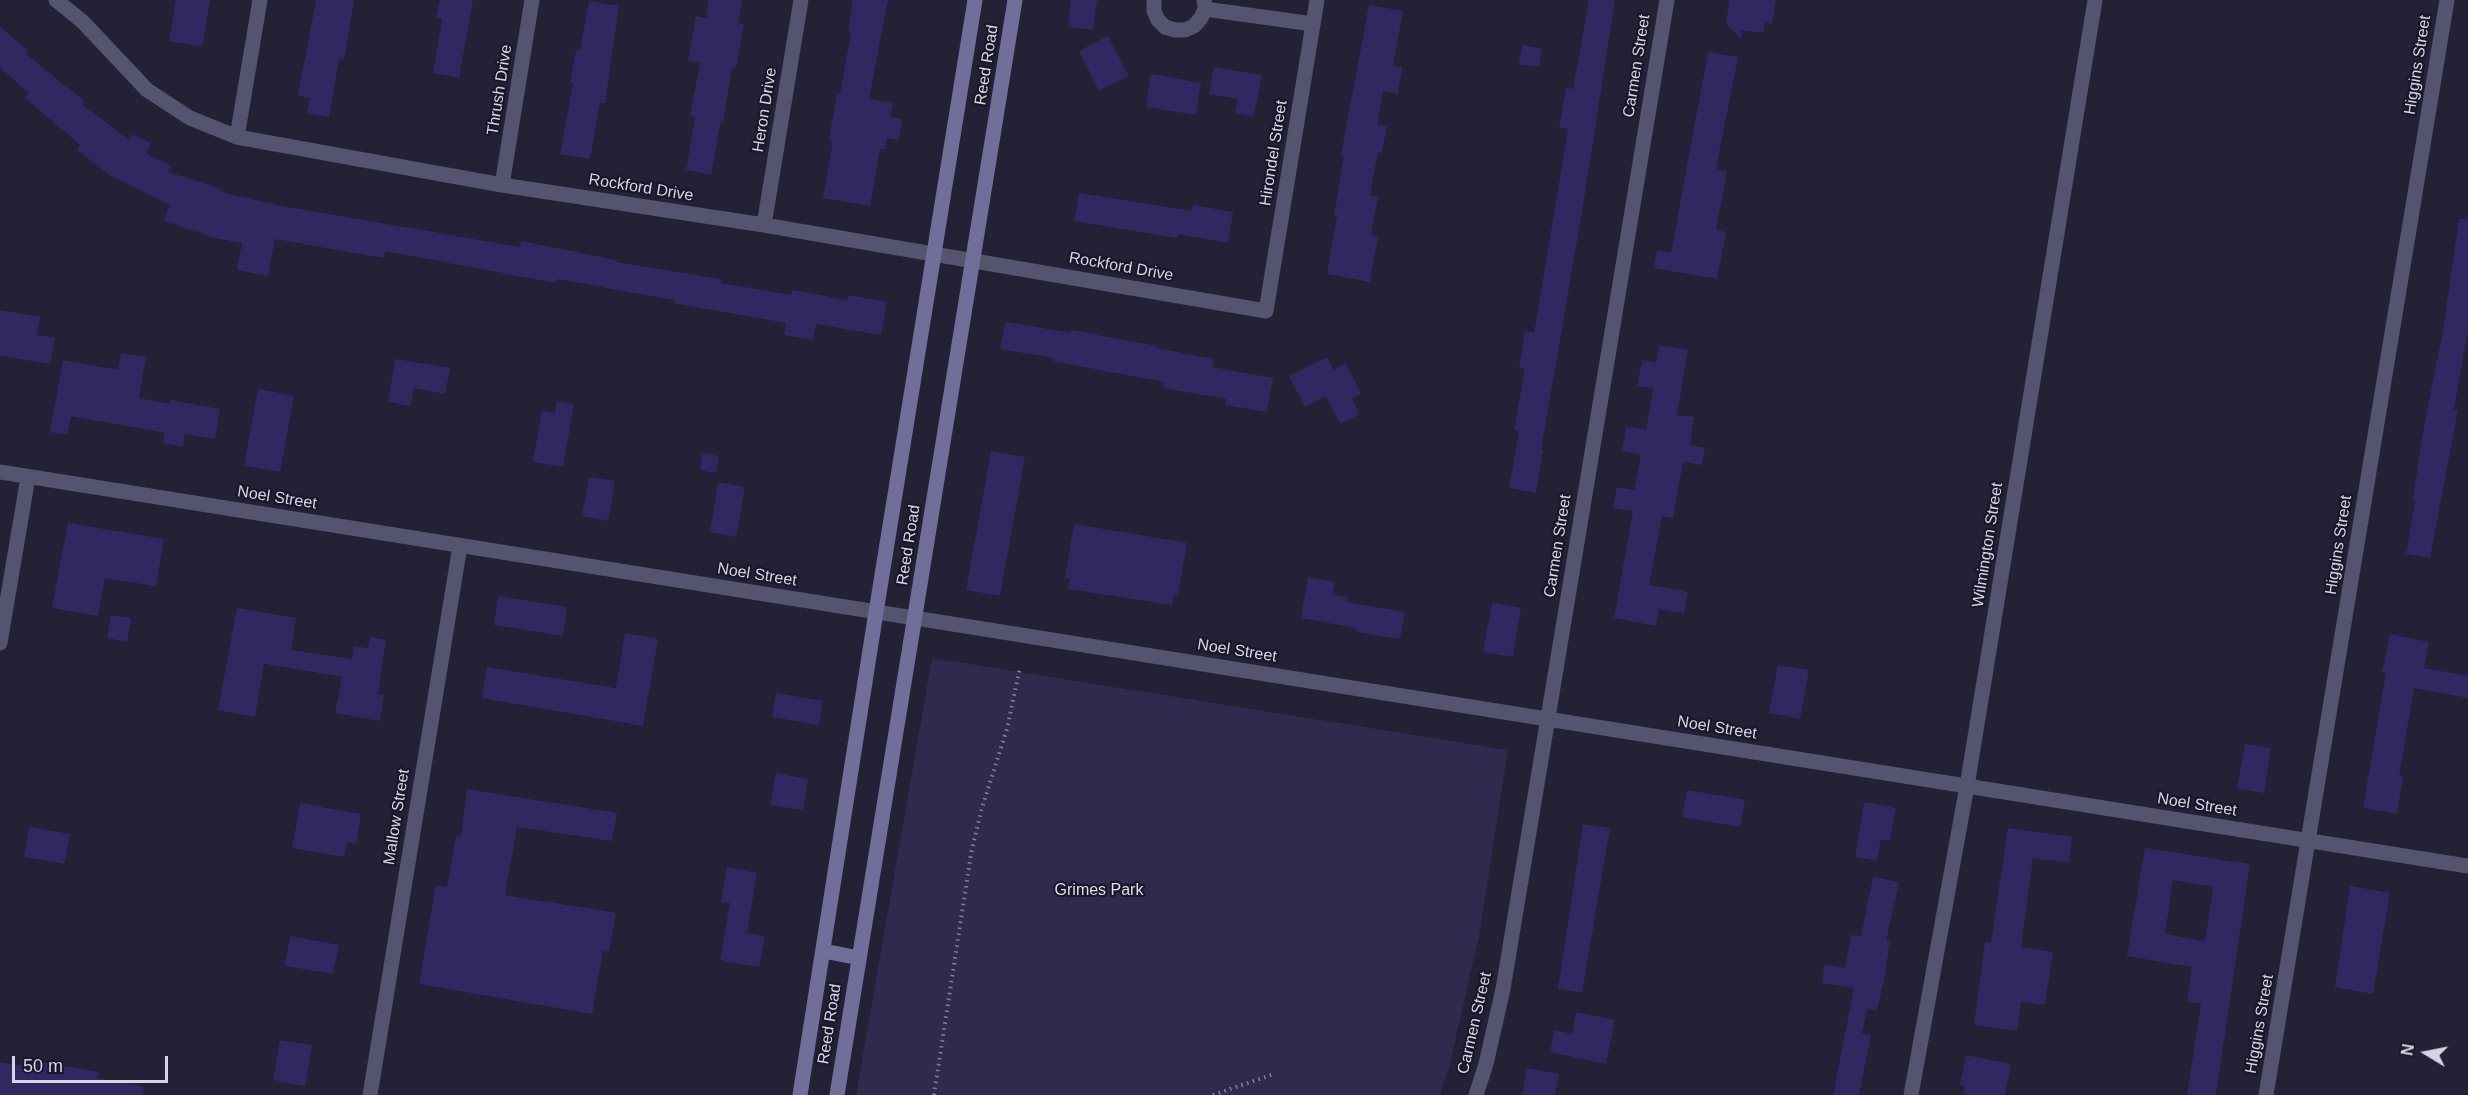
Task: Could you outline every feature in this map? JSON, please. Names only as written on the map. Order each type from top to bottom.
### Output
[{"type":"street","name":"Rockford Drive","points":[[56,0],[83,22],[147,90],[190,118],[237,138],[502,185],[764,225],[1266,311]]},
{"type":"street","points":[[237,138],[260,0]]},
{"type":"street","name":"Thrush Drive","points":[[502,185],[532,0]]},
{"type":"street","name":"Heron Drive","points":[[764,225],[801,0]]},
{"type":"street","name":"Reed Road","points":[[800,1095],[975,0]]},
{"type":"street","name":"Reed Road","points":[[837,1095],[1015,0]]},
{"type":"street","points":[[1154,0],[1154,11],[1158,20],[1165,27],[1175,30],[1185,30],[1194,26],[1201,18],[1204,4],[1313,24]]},
{"type":"street","name":"Hirondel Street","points":[[1266,311],[1317,0]]},
{"type":"street","name":"Carmen Street","points":[[1476,1095],[1486,1064],[1503,989],[1667,0]]},
{"type":"street","name":"Wilmington Street","points":[[1911,1095],[1966,786],[2096,0]]},
{"type":"street","name":"Higgins Street","points":[[2266,1095],[2447,0]]},
{"type":"street","name":"Noel Street","points":[[0,472],[2468,866]]},
{"type":"street","points":[[0,643],[28,477]]},
{"type":"street","name":"Mallow Street","points":[[370,1095],[460,546]]},
{"type":"street","points":[[824,951],[859,958]]},
{"type":"path","points":[[934,1095],[971,854],[981,812],[1007,729],[1020,667]]},
{"type":"path","points":[[1213,1095],[1274,1074]]},
{"type":"green space","name":"Grimes Park","points":[[932,658],[1508,750],[1479,936],[1449,1067],[1440,1095],[856,1095]]},
{"type":"building","points":[[176,0],[210,0],[202,47],[169,41]]},
{"type":"building","points":[[316,0],[354,0],[344,60],[339,59],[329,117],[307,113],[310,98],[298,96]]},
{"type":"building","points":[[440,0],[473,0],[459,78],[433,73],[442,19],[436,18]]},
{"type":"building","points":[[709,0],[742,0],[738,23],[744,24],[736,69],[732,68],[711,175],[686,170],[695,117],[690,116],[700,63],[688,61],[696,16],[706,18]]},
{"type":"building","points":[[853,0],[888,0],[869,99],[893,103],[890,117],[902,119],[899,140],[887,138],[885,149],[880,149],[870,206],[823,198],[833,140],[829,140],[851,32],[848,31]]},
{"type":"building","points":[[1071,0],[1097,0],[1093,30],[1068,27]]},
{"type":"building","points":[[1589,0],[1615,0],[1582,212],[1541,450],[1543,450],[1536,493],[1509,488],[1519,431],[1514,430],[1525,369],[1519,368],[1525,331],[1534,333],[1568,129],[1559,128],[1566,88],[1573,89]]},
{"type":"building","points":[[1729,0],[1776,0],[1772,24],[1765,22],[1763,33],[1742,30],[1741,39],[1726,24]]},
{"type":"building","points":[[589,1],[619,6],[605,103],[600,103],[590,159],[560,154],[573,83],[570,83],[576,50],[580,51]]},
{"type":"building","points":[[1369,5],[1403,11],[1393,66],[1402,67],[1398,94],[1383,91],[1377,124],[1387,126],[1382,153],[1378,152],[1370,195],[1378,197],[1371,235],[1378,236],[1370,282],[1327,274],[1337,216],[1334,215],[1344,156],[1341,155]]},
{"type":"building","points":[[0,27],[29,51],[26,54],[84,101],[82,104],[129,140],[132,134],[151,143],[146,154],[171,166],[168,172],[222,189],[221,192],[282,206],[520,247],[521,241],[616,260],[616,262],[721,279],[721,283],[791,295],[792,290],[847,300],[848,295],[887,302],[881,335],[816,324],[813,340],[784,335],[786,323],[674,303],[674,300],[557,279],[556,283],[385,251],[384,258],[275,239],[268,276],[237,270],[242,243],[218,239],[164,221],[170,205],[111,176],[77,150],[80,145],[25,98],[29,93],[0,68]]},
{"type":"building","points":[[1108,36],[1129,76],[1099,91],[1079,51]]},
{"type":"building","points":[[1522,45],[1542,49],[1539,67],[1519,64]]},
{"type":"building","points":[[1708,52],[1738,57],[1716,169],[1727,171],[1716,230],[1726,232],[1717,279],[1654,268],[1657,250],[1671,253]]},
{"type":"building","points":[[1214,67],[1262,75],[1254,116],[1235,113],[1238,99],[1209,94]]},
{"type":"building","points":[[1151,74],[1201,83],[1196,115],[1146,107]]},
{"type":"building","points":[[1079,193],[1192,211],[1193,205],[1233,212],[1228,243],[1178,234],[1177,238],[1074,221]]},
{"type":"building","points":[[2459,219],[2468,219],[2468,330],[2454,410],[2458,410],[2430,558],[2406,554],[2415,501],[2413,500],[2421,443],[2443,330]]},
{"type":"building","points":[[0,310],[40,317],[37,335],[55,338],[50,364],[0,356]]},
{"type":"building","points":[[1005,322],[1071,333],[1071,330],[1156,346],[1156,348],[1214,359],[1212,367],[1273,378],[1267,412],[1225,405],[1226,399],[1163,388],[1164,382],[1000,349]]},
{"type":"building","points":[[1659,345],[1688,350],[1677,415],[1694,417],[1690,445],[1705,448],[1702,465],[1683,462],[1673,518],[1662,516],[1649,585],[1688,592],[1684,613],[1659,609],[1656,626],[1614,618],[1633,511],[1613,508],[1617,487],[1634,490],[1641,455],[1622,451],[1626,427],[1646,430],[1653,388],[1637,386],[1642,360],[1656,363]]},
{"type":"building","points":[[121,353],[146,357],[139,398],[170,404],[171,400],[220,409],[215,439],[185,434],[183,447],[163,443],[165,433],[71,416],[67,435],[50,432],[63,360],[118,370]]},
{"type":"building","points":[[1327,357],[1334,370],[1346,363],[1361,394],[1352,399],[1360,414],[1340,424],[1326,396],[1305,407],[1289,376]]},
{"type":"building","points":[[395,359],[450,368],[445,394],[414,388],[411,406],[388,402]]},
{"type":"building","points":[[258,389],[294,396],[280,472],[244,466]]},
{"type":"building","points":[[557,401],[574,404],[563,467],[533,462],[542,411],[555,413]]},
{"type":"building","points":[[991,451],[1025,457],[1000,596],[966,590]]},
{"type":"building","points":[[703,453],[719,456],[716,473],[700,470]]},
{"type":"building","points":[[589,477],[615,481],[608,521],[582,516]]},
{"type":"building","points":[[718,482],[745,487],[736,537],[710,532]]},
{"type":"building","points":[[68,523],[164,539],[156,586],[105,578],[98,616],[52,608]]},
{"type":"building","points":[[1074,524],[1187,543],[1178,595],[1174,595],[1172,605],[1068,589],[1070,579],[1065,578]]},
{"type":"building","points":[[1308,577],[1335,582],[1332,594],[1348,597],[1347,602],[1405,612],[1400,639],[1356,632],[1357,628],[1301,618]]},
{"type":"building","points":[[498,596],[567,607],[563,636],[494,625]]},
{"type":"building","points":[[1492,603],[1521,608],[1513,657],[1483,652]]},
{"type":"building","points":[[237,608],[296,618],[291,650],[352,659],[354,646],[368,648],[370,637],[386,640],[378,694],[384,695],[380,721],[335,713],[342,677],[264,664],[255,717],[218,710]]},
{"type":"building","points":[[111,615],[131,618],[127,642],[107,638]]},
{"type":"building","points":[[625,633],[658,639],[643,726],[482,698],[487,667],[616,688]]},
{"type":"building","points":[[2390,634],[2429,642],[2424,668],[2468,676],[2468,698],[2414,688],[2399,775],[2403,776],[2397,814],[2363,808],[2386,673],[2382,672]]},
{"type":"building","points":[[1778,665],[1809,670],[1800,719],[1769,713]]},
{"type":"building","points":[[776,693],[823,701],[819,725],[772,717]]},
{"type":"building","points":[[2245,744],[2271,748],[2264,793],[2237,789]]},
{"type":"building","points":[[776,773],[808,779],[803,810],[770,805]]},
{"type":"building","points":[[467,789],[617,813],[612,841],[517,827],[505,895],[616,913],[609,952],[603,950],[592,1014],[419,984],[436,885],[447,887],[456,836],[461,837]]},
{"type":"building","points":[[1687,790],[1745,800],[1740,827],[1682,817]]},
{"type":"building","points":[[1864,802],[1896,808],[1890,841],[1881,839],[1877,861],[1855,857]]},
{"type":"building","points":[[300,803],[361,814],[356,844],[347,842],[344,857],[292,848]]},
{"type":"building","points":[[1583,824],[1610,828],[1582,993],[1558,989]]},
{"type":"building","points":[[29,827],[70,834],[64,864],[24,857]]},
{"type":"building","points":[[2008,828],[2072,837],[2069,863],[2033,858],[2021,947],[2053,952],[2045,1005],[2021,1001],[2017,1031],[1974,1025],[1985,942],[1991,943]]},
{"type":"building","points":[[2145,848],[2250,864],[2216,1095],[2187,1095],[2201,1004],[2187,1002],[2192,967],[2127,956]],"holes":[[[2173,880],[2213,887],[2205,941],[2165,934]]]},
{"type":"building","points":[[727,867],[757,873],[747,933],[765,936],[759,967],[720,960],[730,903],[721,902]]},
{"type":"building","points":[[1873,877],[1899,882],[1886,941],[1890,941],[1884,980],[1877,1010],[1867,1009],[1862,1033],[1871,1035],[1859,1095],[1833,1095],[1854,988],[1822,983],[1825,964],[1845,968],[1851,935],[1861,936]]},
{"type":"building","points":[[2350,886],[2390,893],[2373,994],[2335,987]]},
{"type":"building","points":[[290,936],[339,945],[333,974],[285,966]]},
{"type":"building","points":[[1576,1012],[1615,1020],[1606,1064],[1550,1052],[1554,1030],[1572,1034]]},
{"type":"building","points":[[280,1040],[312,1045],[305,1086],[273,1080]]},
{"type":"building","points":[[1966,1055],[2011,1064],[2005,1095],[1963,1095],[1965,1086],[1960,1085]]},
{"type":"building","points":[[30,1060],[99,1072],[98,1078],[144,1087],[143,1095],[0,1095],[0,1062],[29,1067]]},
{"type":"building","points":[[1527,1068],[1559,1074],[1555,1095],[1522,1095]]}]
